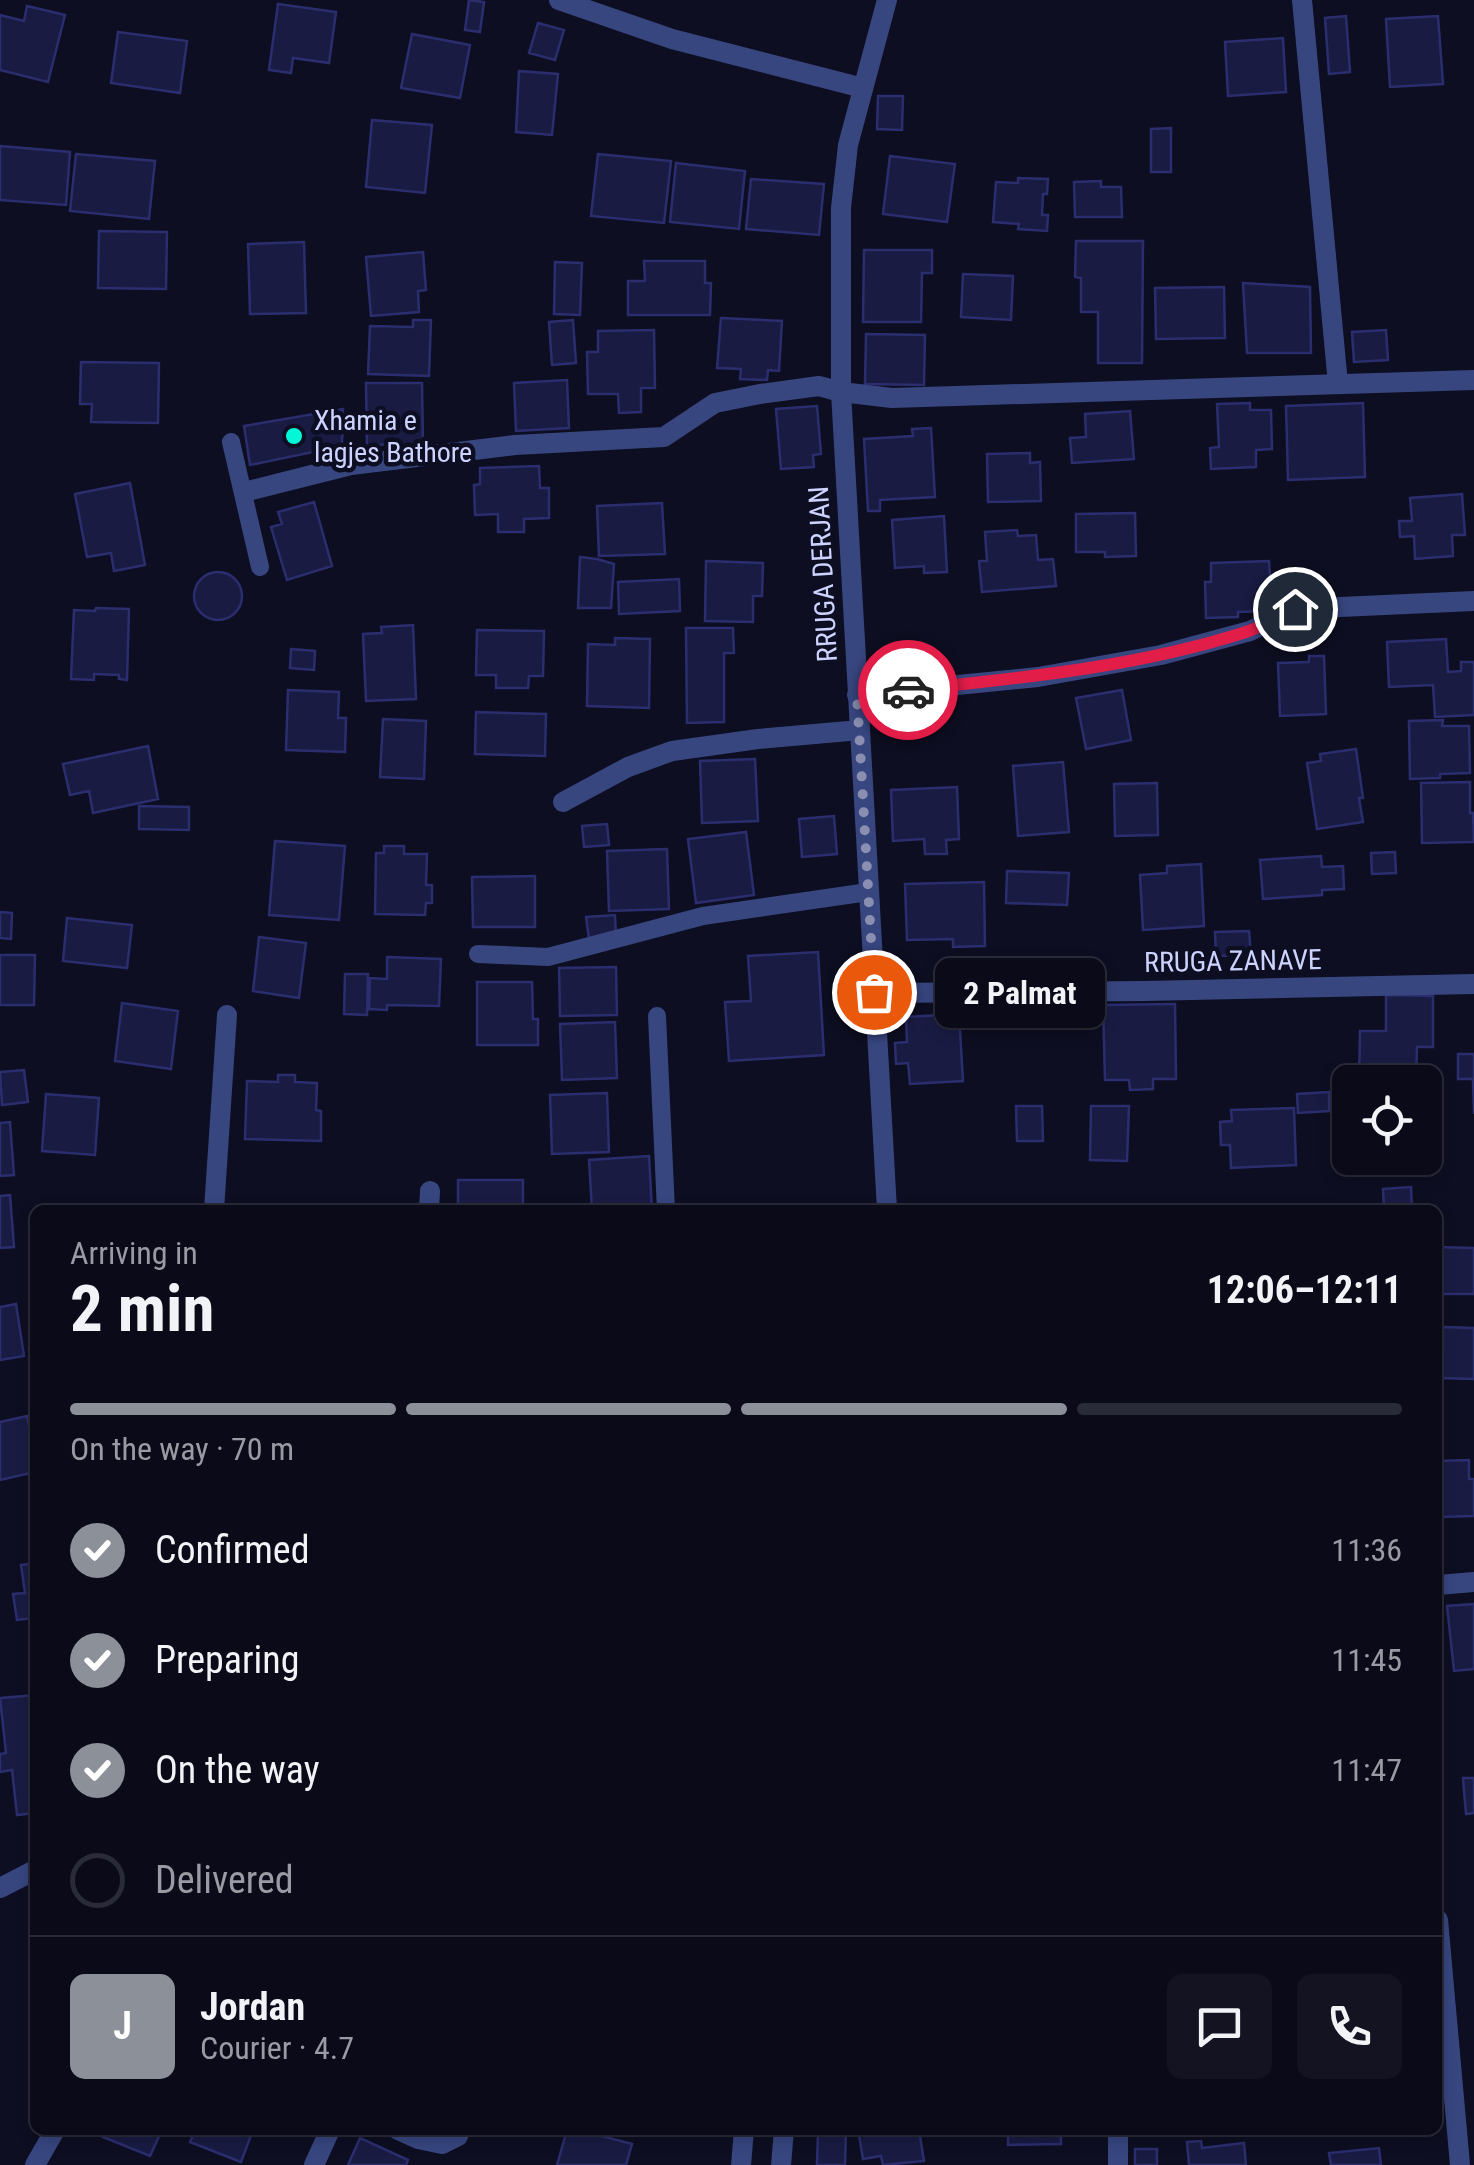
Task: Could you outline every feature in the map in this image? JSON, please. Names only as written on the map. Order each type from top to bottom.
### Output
[{"type":"street","points":[[559,0],[595,6],[672,39],[863,88]]},
{"type":"street","name":"RRUGA DERJAN","points":[[887,0],[848,145],[841,208],[841,392],[887,1205]]},
{"type":"street","points":[[1302,0],[1338,384]]},
{"type":"street","points":[[244,492],[351,465],[418,456],[515,445],[664,437],[716,403],[819,386],[892,398],[1474,380]]},
{"type":"street","points":[[857,695],[1038,677],[1161,655],[1250,631],[1295,609],[1474,601]]},
{"type":"street","points":[[563,802],[672,750],[860,730]]},
{"type":"street","name":"RRUGA ZANAVE","points":[[874,992],[1474,984]]},
{"type":"street","points":[[214,1205],[228,1015]]},
{"type":"street","points":[[1442,1585],[1474,1582]]},
{"type":"street","points":[[0,1888],[30,1873]]},
{"type":"street","points":[[1442,1965],[1460,2165]]},
{"type":"street","points":[[35,2165],[51,2135]]},
{"type":"street","points":[[314,2165],[328,2135]]},
{"type":"street","points":[[408,2135],[442,2144],[458,2135]]},
{"type":"street","points":[[741,2165],[744,2135]]},
{"type":"street","points":[[782,2165],[784,2135]]},
{"type":"street","points":[[1118,2135],[1118,2165]]},
{"type":"lane","points":[[231,442],[260,567]]},
{"type":"lane","points":[[478,954],[548,957],[703,916],[868,892]]},
{"type":"lane","points":[[657,1016],[666,1205]]},
{"type":"building","points":[[469,0],[484,2],[480,32],[465,30]]},
{"type":"building","points":[[278,4],[336,12],[329,63],[293,58],[291,73],[269,70]]},
{"type":"building","points":[[27,6],[65,15],[48,82],[0,70],[0,15],[24,21]]},
{"type":"building","points":[[1346,16],[1350,72],[1329,74],[1325,18]]},
{"type":"building","points":[[1438,16],[1443,84],[1390,87],[1386,19]]},
{"type":"building","points":[[538,23],[564,30],[555,60],[529,53]]},
{"type":"building","points":[[118,32],[187,41],[180,93],[111,83]]},
{"type":"building","points":[[412,34],[470,45],[460,98],[401,88]]},
{"type":"building","points":[[1283,38],[1286,92],[1228,96],[1225,42]]},
{"type":"building","points":[[519,71],[558,74],[552,135],[516,132]]},
{"type":"building","points":[[878,96],[903,96],[902,130],[877,129]]},
{"type":"building","points":[[372,120],[432,125],[425,193],[366,187]]},
{"type":"building","points":[[1171,128],[1171,172],[1151,172],[1151,129]]},
{"type":"building","points":[[0,146],[70,152],[66,205],[0,200]]},
{"type":"building","points":[[76,154],[155,161],[149,219],[70,211]]},
{"type":"building","points":[[598,154],[671,161],[664,223],[591,216]]},
{"type":"building","points":[[890,156],[955,164],[947,222],[883,214]]},
{"type":"building","points":[[676,163],[745,171],[739,229],[670,222]]},
{"type":"building","points":[[1018,178],[1048,179],[1042,215],[1048,215],[1047,231],[993,222],[996,182],[1018,183]]},
{"type":"building","points":[[751,179],[824,184],[819,235],[746,229]]},
{"type":"building","points":[[1101,181],[1101,187],[1121,187],[1122,217],[1075,217],[1074,182]]},
{"type":"building","points":[[99,231],[167,232],[166,289],[98,288]]},
{"type":"building","points":[[1076,241],[1143,241],[1142,363],[1098,363],[1098,312],[1081,312],[1081,278],[1075,277]]},
{"type":"building","points":[[304,242],[306,313],[250,314],[248,244]]},
{"type":"building","points":[[864,250],[932,250],[932,273],[922,273],[921,322],[863,322]]},
{"type":"building","points":[[423,252],[426,290],[418,291],[419,312],[371,316],[366,257]]},
{"type":"building","points":[[644,261],[705,261],[705,283],[711,283],[710,315],[628,315],[628,281],[645,281]]},
{"type":"building","points":[[555,262],[582,263],[580,315],[554,314]]},
{"type":"building","points":[[963,274],[1013,276],[1011,320],[961,317]]},
{"type":"building","points":[[1243,283],[1310,287],[1311,353],[1247,353]]},
{"type":"building","points":[[1224,287],[1225,338],[1156,339],[1155,288]]},
{"type":"building","points":[[721,318],[782,321],[779,371],[768,370],[767,380],[740,379],[741,369],[717,368]]},
{"type":"building","points":[[413,320],[431,320],[429,376],[368,374],[370,326],[413,327]]},
{"type":"building","points":[[573,320],[576,363],[552,365],[549,322]]},
{"type":"building","points":[[654,330],[655,388],[641,388],[641,412],[619,413],[618,394],[588,394],[587,352],[598,352],[598,331]]},
{"type":"building","points":[[1386,330],[1388,360],[1354,362],[1352,332]]},
{"type":"building","points":[[866,334],[925,335],[924,385],[865,384]]},
{"type":"building","points":[[81,362],[159,363],[158,423],[91,422],[92,404],[80,404]]},
{"type":"building","points":[[567,380],[569,428],[516,431],[514,383]]},
{"type":"building","points":[[366,383],[422,383],[423,444],[367,445]]},
{"type":"building","points":[[1250,403],[1250,410],[1271,410],[1272,449],[1256,450],[1256,467],[1211,469],[1210,448],[1219,447],[1217,404]]},
{"type":"building","points":[[1363,403],[1365,477],[1288,480],[1286,406]]},
{"type":"building","points":[[817,406],[821,454],[813,455],[814,467],[781,469],[776,409]]},
{"type":"building","name":"Xhamia e lagjes Bathore","points":[[343,409],[342,446],[250,465],[244,426]]},
{"type":"building","points":[[1130,411],[1134,459],[1072,463],[1070,438],[1086,437],[1085,414]]},
{"type":"building","points":[[931,428],[935,497],[880,500],[880,511],[868,511],[864,439],[913,436],[912,429]]},
{"type":"building","points":[[1030,453],[1030,463],[1040,462],[1041,501],[988,502],[987,454]]},
{"type":"building","points":[[539,466],[540,488],[549,488],[549,518],[524,519],[524,532],[498,532],[498,514],[475,515],[474,485],[480,484],[480,468]]},
{"type":"building","points":[[130,483],[145,565],[114,571],[111,553],[87,557],[75,494]]},
{"type":"building","points":[[1462,494],[1465,535],[1452,535],[1453,556],[1415,559],[1414,536],[1400,537],[1399,521],[1412,521],[1410,498]]},
{"type":"building","points":[[314,502],[332,566],[287,580],[271,527],[282,524],[278,512]]},
{"type":"building","points":[[662,503],[665,554],[599,556],[597,506]]},
{"type":"building","points":[[1135,513],[1136,556],[1105,557],[1105,552],[1076,552],[1076,514]]},
{"type":"building","points":[[944,516],[947,572],[924,573],[924,566],[895,568],[892,520]]},
{"type":"building","points":[[1017,530],[1018,536],[1036,535],[1038,560],[1053,559],[1056,586],[982,592],[979,561],[987,561],[985,532]]},
{"type":"building","points":[[580,557],[614,564],[611,608],[578,608]]},
{"type":"building","points":[[706,561],[763,563],[762,596],[753,596],[753,622],[705,621]]},
{"type":"building","points":[[1269,561],[1271,592],[1265,593],[1266,611],[1206,618],[1205,582],[1211,582],[1211,563]]},
{"type":"building","points":[[218,572],[235,579],[242,596],[235,613],[218,620],[201,613],[194,596],[201,579]]},
{"type":"building","points":[[679,579],[680,611],[619,614],[618,582]]},
{"type":"building","points":[[129,609],[127,680],[119,679],[119,675],[94,674],[94,680],[71,679],[74,610]]},
{"type":"building","points":[[413,625],[416,699],[366,701],[363,634],[382,633],[381,627]]},
{"type":"building","points":[[686,628],[733,628],[734,653],[724,653],[724,722],[687,723]]},
{"type":"building","points":[[477,630],[544,631],[543,676],[529,676],[528,688],[496,688],[496,675],[476,675]]},
{"type":"building","points":[[615,638],[650,639],[649,708],[587,706],[588,644],[615,645]]},
{"type":"building","points":[[1446,639],[1448,672],[1461,671],[1461,662],[1474,662],[1474,715],[1435,717],[1433,685],[1389,687],[1387,642]]},
{"type":"building","points":[[291,649],[315,651],[314,670],[290,668]]},
{"type":"building","points":[[1309,656],[1324,656],[1326,714],[1280,716],[1278,663],[1309,662]]},
{"type":"building","points":[[288,690],[339,692],[338,718],[346,718],[345,752],[286,750]]},
{"type":"building","points":[[1122,690],[1131,740],[1086,749],[1076,698]]},
{"type":"building","points":[[476,712],[546,714],[545,756],[475,754]]},
{"type":"building","points":[[383,719],[426,721],[424,779],[380,777]]},
{"type":"building","points":[[1443,720],[1442,726],[1469,726],[1470,773],[1410,779],[1409,721]]},
{"type":"building","points":[[148,746],[158,799],[93,813],[89,791],[70,795],[63,764]]},
{"type":"building","points":[[1356,749],[1363,822],[1317,829],[1307,763],[1321,761],[1320,754]]},
{"type":"building","points":[[755,759],[758,821],[702,823],[700,761]]},
{"type":"building","points":[[1063,762],[1069,832],[1018,836],[1013,766]]},
{"type":"building","points":[[1470,782],[1474,842],[1422,843],[1421,783]]},
{"type":"building","points":[[1157,783],[1158,835],[1115,836],[1114,784]]},
{"type":"building","points":[[957,787],[959,839],[946,840],[947,854],[925,854],[924,839],[893,841],[891,790]]},
{"type":"building","points":[[139,806],[189,807],[189,830],[139,829]]},
{"type":"building","points":[[834,816],[837,854],[802,857],[799,819]]},
{"type":"building","points":[[607,824],[609,845],[584,847],[582,826]]},
{"type":"building","points":[[746,832],[754,895],[696,903],[688,839]]},
{"type":"building","points":[[275,841],[345,846],[339,920],[269,915]]},
{"type":"building","points":[[384,846],[404,846],[404,854],[427,854],[426,885],[432,885],[432,903],[426,903],[425,915],[375,914],[376,853],[384,853]]},
{"type":"building","points":[[667,849],[669,909],[609,911],[607,851]]},
{"type":"building","points":[[1395,852],[1396,873],[1372,874],[1371,853]]},
{"type":"building","points":[[1321,856],[1322,867],[1343,866],[1344,889],[1322,890],[1322,895],[1263,899],[1260,860]]},
{"type":"building","points":[[1201,864],[1204,926],[1143,930],[1140,875],[1167,873],[1167,866]]},
{"type":"building","points":[[1007,871],[1069,873],[1067,905],[1006,903]]},
{"type":"building","points":[[535,876],[535,927],[473,927],[472,877]]},
{"type":"building","points":[[984,882],[985,946],[953,947],[953,939],[907,940],[905,884]]},
{"type":"building","points":[[0,912],[12,913],[11,939],[0,938]]},
{"type":"building","points":[[615,915],[616,937],[589,939],[586,917]]},
{"type":"building","points":[[67,918],[132,925],[127,968],[63,961]]},
{"type":"building","points":[[1249,931],[1251,955],[1216,956],[1215,932]]},
{"type":"building","points":[[259,937],[306,943],[299,998],[253,991]]},
{"type":"building","points":[[818,952],[824,1055],[729,1061],[725,1002],[751,1001],[748,956]]},
{"type":"building","points":[[0,955],[35,955],[34,1005],[0,1005]]},
{"type":"building","points":[[387,957],[441,959],[439,1006],[387,1005],[387,1010],[369,1009],[370,978],[387,979]]},
{"type":"building","points":[[616,967],[617,1015],[560,1016],[559,968]]},
{"type":"building","points":[[345,974],[368,974],[367,1015],[344,1014]]},
{"type":"building","points":[[477,982],[532,982],[538,1045],[477,1045]]},
{"type":"building","points":[[1386,995],[1433,996],[1433,1047],[1417,1047],[1416,1065],[1359,1065],[1360,1031],[1386,1031]]},
{"type":"building","points":[[122,1003],[178,1011],[171,1069],[115,1061]]},
{"type":"building","points":[[1175,1004],[1176,1079],[1153,1079],[1153,1089],[1130,1090],[1129,1080],[1105,1080],[1103,1005]]},
{"type":"building","points":[[959,1014],[963,1081],[910,1084],[908,1063],[896,1064],[895,1043],[907,1042],[906,1017]]},
{"type":"building","points":[[615,1022],[617,1078],[562,1080],[560,1024]]},
{"type":"building","points":[[1458,1054],[1474,1054],[1474,1114],[1473,1079],[1458,1079]]},
{"type":"building","points":[[24,1070],[28,1102],[2,1105],[0,1072]]},
{"type":"building","points":[[278,1075],[295,1075],[295,1082],[317,1083],[321,1141],[245,1139],[247,1081],[278,1082]]},
{"type":"building","points":[[1329,1092],[1329,1111],[1298,1113],[1297,1094]]},
{"type":"building","points":[[607,1093],[609,1152],[552,1154],[550,1095]]},
{"type":"building","points":[[46,1094],[99,1098],[95,1155],[42,1151]]},
{"type":"building","points":[[1016,1106],[1042,1106],[1043,1141],[1017,1141]]},
{"type":"building","points":[[1091,1106],[1129,1106],[1127,1161],[1090,1160]]},
{"type":"building","points":[[1294,1108],[1296,1165],[1231,1168],[1230,1145],[1221,1145],[1220,1122],[1232,1121],[1231,1110]]},
{"type":"building","points":[[10,1122],[14,1175],[0,1176],[0,1123]]},
{"type":"building","points":[[649,1156],[652,1205],[592,1205],[589,1160]]},
{"type":"building","points":[[458,1180],[523,1180],[523,1205],[458,1205]]},
{"type":"building","points":[[1411,1187],[1412,1205],[1384,1205],[1383,1189]]},
{"type":"building","points":[[10,1195],[14,1247],[0,1248],[0,1196]]},
{"type":"building","points":[[1442,1247],[1474,1248],[1474,1294],[1442,1294]]},
{"type":"building","points":[[16,1304],[24,1356],[0,1360],[0,1307]]},
{"type":"building","points":[[1443,1327],[1474,1328],[1474,1379],[1442,1378]]},
{"type":"building","points":[[27,1416],[30,1473],[0,1480],[0,1422]]},
{"type":"building","points":[[1469,1460],[1469,1479],[1474,1479],[1474,1516],[1442,1517],[1442,1461]]},
{"type":"building","points":[[30,1564],[30,1619],[17,1620],[13,1594],[25,1593],[21,1565]]},
{"type":"building","points":[[1474,1604],[1474,1669],[1454,1671],[1447,1606]]},
{"type":"building","points":[[30,1695],[30,1814],[17,1815],[12,1770],[0,1772],[0,1754],[6,1753],[0,1698]]},
{"type":"building","points":[[1463,1778],[1474,1778],[1474,1813],[1466,1814]]},
{"type":"building","points":[[104,2135],[160,2135],[150,2156]]},
{"type":"building","points":[[193,2135],[251,2135],[241,2162],[190,2142]]},
{"type":"building","points":[[566,2135],[598,2135],[632,2144],[626,2165],[557,2165]]},
{"type":"building","points":[[818,2135],[846,2135],[845,2165],[817,2165]]},
{"type":"building","points":[[859,2135],[920,2135],[924,2161],[883,2165],[881,2156],[863,2159]]},
{"type":"building","points":[[1008,2135],[1061,2135],[1061,2144],[1008,2145]]},
{"type":"building","points":[[360,2138],[408,2160],[406,2165],[348,2165]]},
{"type":"building","points":[[1201,2141],[1202,2148],[1244,2143],[1246,2165],[1189,2165],[1187,2142]]},
{"type":"building","points":[[1379,2148],[1381,2165],[1331,2165],[1329,2153]]},
{"type":"building","points":[[1135,2149],[1157,2149],[1157,2165],[1135,2165]]},
{"type":"way so far","points":[[874,992],[857,695],[908,690]]},
{"type":"place","name":"Xhamia e lagjes Bathore","points":[[294,436]]},
{"type":"place","name":"2 Palmat","points":[[874,992]]},
{"type":"route","points":[[908,690],[1038,677],[1161,655],[1250,631],[1295,609]]}]
